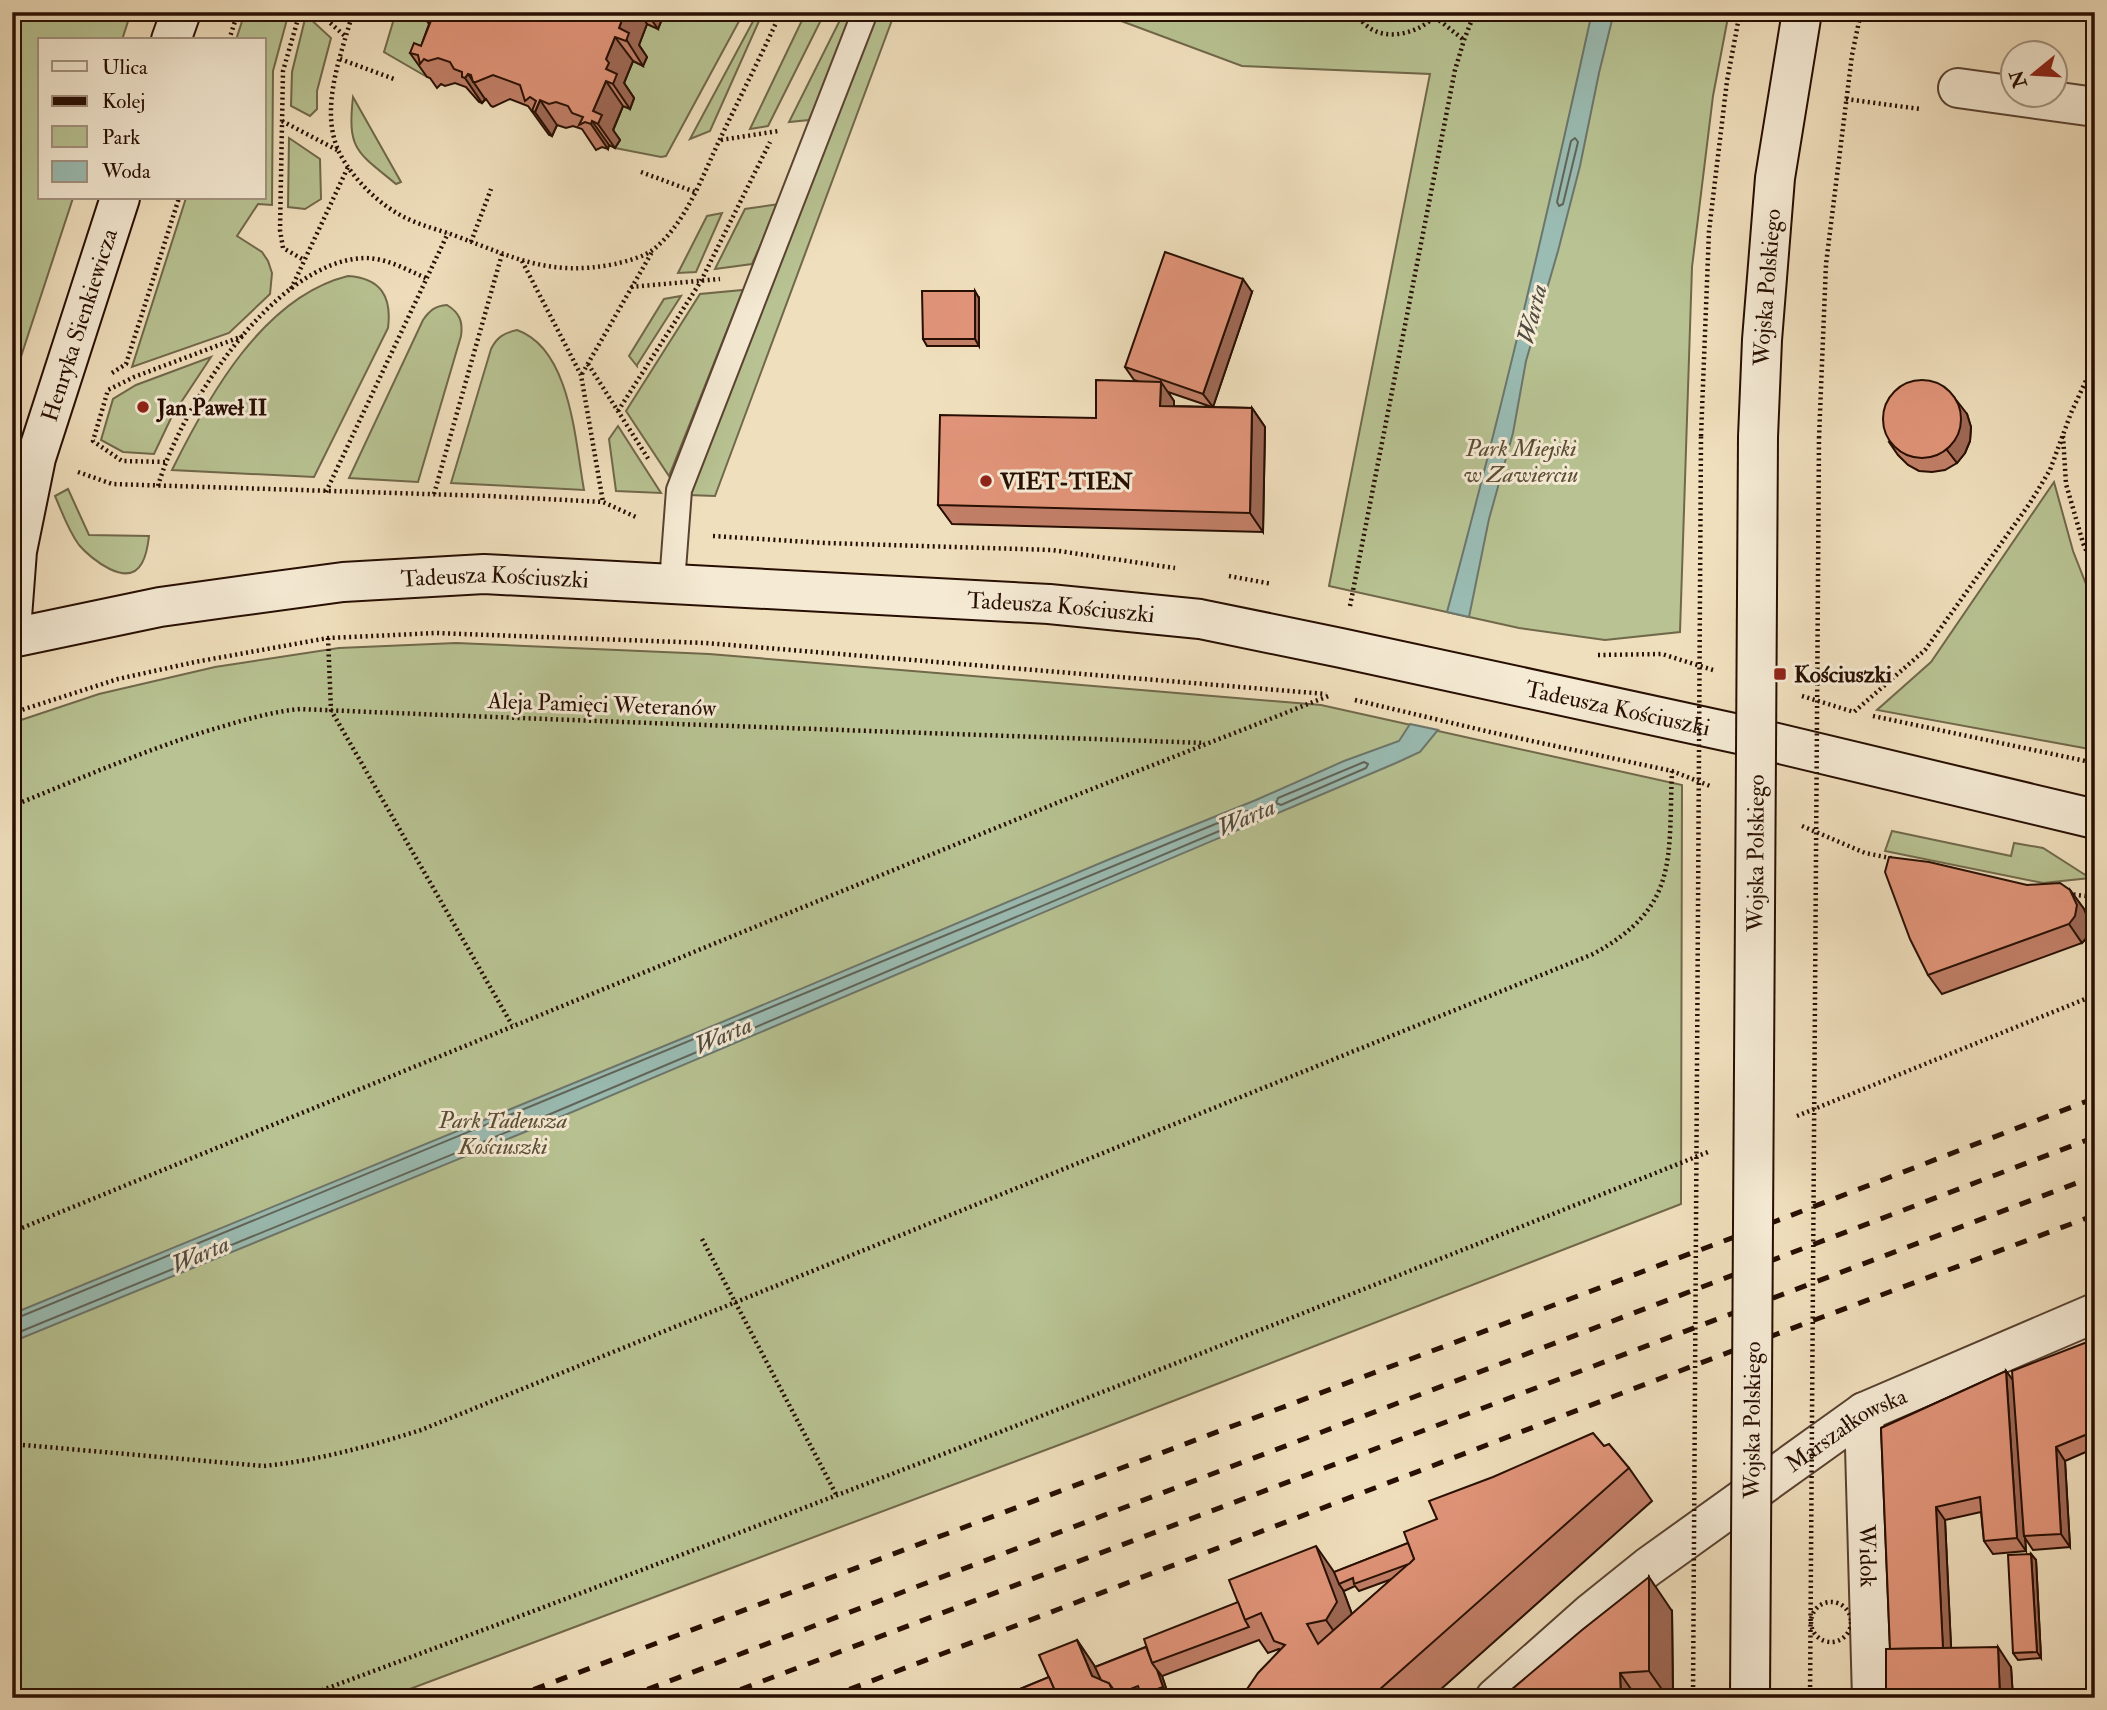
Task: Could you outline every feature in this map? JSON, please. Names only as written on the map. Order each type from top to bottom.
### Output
[{"type":"street","points":[[173,38],[181,12]]},
{"type":"street","name":"Wojska Polskiego","points":[[1750,1698],[1758,437],[1762,340],[1775,178],[1802,12]]},
{"type":"street","points":[[1958,88],[2095,107]]},
{"type":"street","name":"Henryka Sienkiewicza","points":[[12,617],[17,551],[36,458],[119,200]]},
{"type":"street","name":"Tadeusza Kościuszki","points":[[12,638],[160,607],[343,582],[484,574],[1049,604],[1200,619],[1743,736],[2095,819]]},
{"type":"street","name":"Marszałkowska","points":[[1495,1698],[1592,1612],[1648,1567],[1864,1412],[2095,1313]]},
{"type":"street","name":"Widok","points":[[1864,1412],[1872,1698]]},
{"type":"lane","points":[[672,583],[676,503],[683,479],[865,12]]},
{"type":"path","points":[[230,38],[238,12]]},
{"type":"path","points":[[300,12],[283,71],[281,244],[290,253],[304,260]]},
{"type":"path","points":[[318,12],[346,37]]},
{"type":"path","points":[[353,12],[332,98],[334,134],[348,167],[377,198],[405,218],[522,261],[569,269],[595,268],[625,262],[652,252]]},
{"type":"path","points":[[581,375],[652,252],[669,235],[695,192],[781,12]]},
{"type":"path","points":[[1357,12],[1365,25],[1378,33],[1389,34],[1418,28],[1437,15],[1464,40]]},
{"type":"path","points":[[1349,607],[1455,70],[1475,12]]},
{"type":"path","points":[[1693,1698],[1701,436],[1709,231],[1727,81],[1740,12]]},
{"type":"path","points":[[1810,1698],[1819,438],[1826,264],[1846,99],[1861,12]]},
{"type":"path","points":[[340,59],[394,79]]},
{"type":"path","points":[[1846,99],[1928,110]]},
{"type":"path","points":[[618,411],[701,281],[781,120]]},
{"type":"path","points":[[282,121],[339,150]]},
{"type":"path","points":[[720,140],[821,125]]},
{"type":"path","points":[[291,290],[348,167]]},
{"type":"path","points":[[641,172],[695,192]]},
{"type":"path","points":[[471,242],[491,189]]},
{"type":"path","points":[[326,492],[448,233]]},
{"type":"path","points":[[434,494],[502,254]]},
{"type":"path","points":[[158,486],[165,462],[191,407],[211,377],[243,336],[291,290],[316,271],[338,262],[366,258],[387,261],[426,278]]},
{"type":"path","points":[[522,261],[581,375],[603,502]]},
{"type":"path","points":[[631,287],[762,276]]},
{"type":"path","points":[[165,462],[122,461],[93,441],[108,390],[134,377],[243,336]]},
{"type":"path","points":[[1854,712],[1925,650],[2029,503],[2050,470],[2095,361]]},
{"type":"path","points":[[588,363],[676,503]]},
{"type":"path","points":[[2063,434],[2066,484],[2083,543],[2095,570]]},
{"type":"path","points":[[112,484],[603,502],[675,534]]},
{"type":"path","points":[[12,713],[118,679],[328,638],[464,633],[706,643],[1332,694],[512,1025],[12,1232]]},
{"type":"path","points":[[328,638],[331,710],[512,1025]]},
{"type":"path","points":[[1593,655],[1662,654],[1726,674]]},
{"type":"path","points":[[1790,693],[1854,712],[2095,763]]},
{"type":"path","points":[[1376,706],[1490,732]]},
{"type":"path","name":"Aleja Pamięci Weteranów","points":[[12,806],[132,757],[256,716],[300,709],[1208,743]]},
{"type":"path","points":[[12,1444],[263,1466],[291,1464],[421,1430],[1580,959],[1618,940],[1643,919],[1661,891],[1668,856],[1672,771]]},
{"type":"path","points":[[1795,1117],[2095,995]]},
{"type":"path","points":[[302,1698],[837,1496],[1717,1148]]},
{"type":"path","points":[[702,1239],[837,1496]]},
{"type":"green space","points":[[12,12],[131,12],[123,38],[38,38],[38,200],[72,200],[12,384]]},
{"type":"green space","points":[[245,12],[289,12],[273,71],[272,205],[258,204],[237,236],[262,252],[268,261],[272,273],[270,294],[229,333],[132,367],[185,200],[266,200],[266,38],[237,38]]},
{"type":"green space","points":[[396,12],[465,12],[427,77],[384,52]]},
{"type":"green space","points":[[651,12],[744,12],[666,156],[661,157],[615,148],[619,140],[611,136],[623,106],[630,109],[634,99],[623,83],[633,61],[643,66],[636,52],[647,24],[658,29]]},
{"type":"green space","points":[[758,12],[763,12],[710,131],[690,139]]},
{"type":"green space","points":[[806,12],[825,12],[768,126],[750,129]]},
{"type":"green space","points":[[844,12],[854,12],[847,36],[809,120],[789,122]]},
{"type":"green space","points":[[874,12],[895,12],[715,496],[689,495]]},
{"type":"green space","name":"Park Miejski w Zawierciu","points":[[1097,12],[1729,12],[1713,96],[1692,267],[1680,632],[1605,640],[1519,628],[1329,586],[1430,74],[1242,66]]},
{"type":"green space","points":[[306,15],[331,38],[317,91],[317,109],[310,116],[291,106],[292,72]]},
{"type":"green space","points":[[353,97],[401,182],[396,184],[358,148],[352,128]]},
{"type":"green space","points":[[289,138],[320,159],[321,199],[305,209],[288,207]]},
{"type":"green space","points":[[779,204],[752,264],[715,269],[745,209]]},
{"type":"green space","points":[[722,213],[696,272],[678,273],[707,216]]},
{"type":"green space","points":[[348,276],[369,281],[382,291],[388,307],[388,328],[314,477],[172,470],[221,382],[264,327],[290,305],[318,287]]},
{"type":"green space","points":[[743,290],[669,476],[626,411],[700,294]]},
{"type":"green space","points":[[681,296],[637,366],[629,356],[664,299]]},
{"type":"green space","points":[[447,305],[460,318],[461,336],[418,482],[349,478],[423,320],[433,309]]},
{"type":"green space","points":[[517,330],[535,340],[549,356],[560,376],[573,423],[584,490],[451,483],[491,349],[501,336]]},
{"type":"green space","points":[[211,357],[172,416],[154,454],[123,452],[101,440],[113,399],[136,385]]},
{"type":"green space","points":[[618,426],[661,493],[616,491],[609,439]]},
{"type":"green space","points":[[2054,482],[2073,551],[2095,607],[2095,750],[1877,710],[1931,662]]},
{"type":"green space","points":[[68,489],[89,535],[149,536],[145,556],[136,570],[128,573],[110,569],[79,545],[55,496]]},
{"type":"green space","name":"Park Tadeusza Kościuszki","points":[[456,643],[709,654],[1321,705],[1682,785],[1681,1204],[1088,1434],[386,1698],[12,1698],[12,723],[99,694],[215,667],[339,648]]},
{"type":"green space","points":[[1892,831],[2011,856],[2014,843],[2043,848],[2090,878],[2043,883],[1885,851]]},
{"type":"water","name":"Warta","points":[[1592,12],[1614,12],[1580,166],[1526,361],[1513,433],[1489,519],[1469,617],[1447,612],[1523,313]]},
{"type":"water","name":"Warta","points":[[1410,724],[1438,730],[1420,752],[1396,763],[532,1129],[12,1342],[12,1314],[703,1030],[1344,761],[1399,741]]},
{"type":"building","points":[[625,12],[619,28],[629,33],[626,41],[615,37],[606,59],[609,63],[606,69],[617,74],[613,84],[606,81],[593,111],[602,115],[598,124],[592,121],[591,124],[585,122],[579,125],[583,117],[572,113],[568,106],[556,102],[549,104],[540,100],[535,112],[532,111],[536,101],[530,97],[525,101],[520,85],[493,75],[473,82],[471,75],[462,77],[462,72],[454,69],[450,62],[438,58],[428,61],[424,59],[420,64],[418,55],[410,53],[414,43],[421,46],[432,18],[422,14]]},
{"type":"building","points":[[1165,252],[1243,279],[1203,394],[1125,367]]},
{"type":"building","points":[[922,291],[975,291],[975,339],[923,339]]},
{"type":"building","points":[[1096,380],[1161,382],[1160,406],[1252,408],[1250,513],[938,505],[940,415],[1096,418]]},
{"type":"building","points":[[1914,380],[1930,380],[1944,386],[1955,397],[1961,411],[1961,427],[1955,441],[1944,452],[1930,458],[1914,458],[1900,452],[1889,441],[1883,427],[1883,411],[1889,397],[1900,386]]},
{"type":"building","points":[[1889,857],[1929,862],[2027,885],[2060,883],[2070,890],[2077,905],[2075,916],[2069,924],[1928,975],[1910,939],[1885,872]]},
{"type":"building","points":[[2095,1339],[2095,1431],[2056,1447],[2061,1534],[2024,1536],[2012,1371]]},
{"type":"building","points":[[2006,1371],[2017,1538],[1984,1541],[1980,1497],[1936,1507],[1943,1648],[1890,1649],[1881,1428]]},
{"type":"building","points":[[1593,1433],[1604,1446],[1609,1444],[1629,1468],[1370,1698],[1241,1698],[1258,1673],[1285,1645],[1274,1641],[1261,1613],[1245,1620],[1229,1580],[1316,1546],[1337,1602],[1326,1620],[1307,1624],[1318,1644],[1414,1559],[1404,1532],[1437,1519],[1429,1501],[1493,1477]]},
{"type":"building","points":[[1408,1543],[1414,1559],[1409,1564],[1354,1584],[1353,1578],[1339,1584],[1334,1572]]},
{"type":"building","points":[[2031,1554],[2037,1652],[2013,1653],[2008,1555]]},
{"type":"building","points":[[1649,1577],[1649,1671],[1620,1673],[1621,1698],[1512,1698],[1511,1690]]},
{"type":"building","points":[[1238,1602],[1249,1627],[1152,1663],[1144,1639]]},
{"type":"building","points":[[1077,1640],[1092,1676],[1109,1683],[1116,1698],[1058,1698],[1039,1655]]},
{"type":"building","points":[[1146,1647],[1163,1687],[1141,1695],[1138,1686],[1116,1693],[1109,1683],[1101,1680],[1095,1667]]},
{"type":"building","points":[[1998,1647],[2000,1698],[1886,1698],[1886,1649]]},
{"type":"building","points":[[1049,1677],[1058,1698],[998,1698]]},
{"type":"railway","points":[[511,1698],[1753,1230],[2095,1098]]},
{"type":"railway","points":[[625,1698],[2095,1137]]},
{"type":"railway","points":[[718,1698],[2095,1176]]},
{"type":"railway","points":[[827,1698],[1745,1346],[2095,1215]]},
{"type":"place","name":"Jan Paweł II","points":[[143,407]]},
{"type":"place","name":"VIET-TIEN","points":[[986,481]]},
{"type":"place","name":"Kościuszki","points":[[1780,674]]}]
